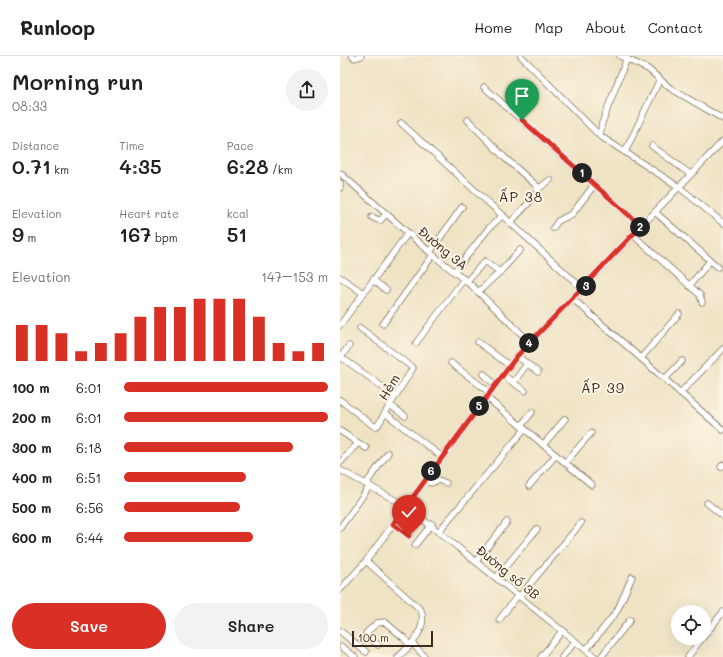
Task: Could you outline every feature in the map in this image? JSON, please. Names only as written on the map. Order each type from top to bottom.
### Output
[{"type":"street","points":[[352,56],[355,58],[361,56]]},
{"type":"street","points":[[521,56],[600,136],[679,187],[723,223]]},
{"type":"street","points":[[620,56],[648,69],[670,88],[723,119]]},
{"type":"street","points":[[600,136],[602,123],[627,58]]},
{"type":"street","points":[[625,152],[660,79]]},
{"type":"street","points":[[484,87],[641,226]]},
{"type":"street","points":[[468,120],[505,158],[538,187],[537,190]]},
{"type":"street","points":[[401,123],[583,289]]},
{"type":"street","points":[[340,590],[366,562],[442,456],[517,356],[583,289],[690,174],[723,141]]},
{"type":"street","points":[[652,146],[690,174]]},
{"type":"street","name":"Đường 3A","points":[[340,173],[431,254],[465,280],[530,342]]},
{"type":"street","points":[[511,222],[536,194],[537,190],[550,180]]},
{"type":"street","points":[[340,183],[340,188]]},
{"type":"street","points":[[553,228],[558,222],[572,214],[595,184]]},
{"type":"street","points":[[383,324],[462,207]]},
{"type":"street","points":[[655,212],[718,267]]},
{"type":"street","points":[[372,217],[380,221],[386,214]]},
{"type":"street","points":[[454,272],[489,228],[503,215]]},
{"type":"street","points":[[340,325],[408,234]]},
{"type":"street","points":[[633,235],[700,295],[702,302]]},
{"type":"street","points":[[478,292],[500,272],[520,250]]},
{"type":"street","points":[[689,286],[710,261]]},
{"type":"street","points":[[416,343],[465,280],[485,262],[500,272]]},
{"type":"street","points":[[342,280],[363,293]]},
{"type":"street","points":[[374,280],[386,290]]},
{"type":"street","points":[[573,299],[723,430]]},
{"type":"street","points":[[641,358],[679,314]]},
{"type":"street","name":"Hẻm","points":[[360,328],[413,368],[385,413],[442,456]]},
{"type":"street","points":[[478,342],[510,366]]},
{"type":"street","points":[[348,346],[341,357],[395,396]]},
{"type":"street","points":[[680,393],[723,349]]},
{"type":"street","points":[[517,356],[538,372]]},
{"type":"street","points":[[665,379],[682,360]]},
{"type":"street","points":[[451,364],[488,394],[543,445],[592,485]]},
{"type":"street","points":[[513,383],[527,364]]},
{"type":"street","points":[[484,374],[495,385]]},
{"type":"street","points":[[502,375],[525,391]]},
{"type":"street","points":[[340,400],[375,427],[378,425],[385,413]]},
{"type":"street","points":[[390,405],[405,416]]},
{"type":"street","points":[[439,530],[523,427],[532,412]]},
{"type":"street","points":[[543,445],[565,419]]},
{"type":"street","points":[[340,430],[366,448]]},
{"type":"street","points":[[565,463],[591,433]]},
{"type":"street","points":[[340,463],[358,443]]},
{"type":"street","points":[[340,528],[369,486],[368,480],[388,453]]},
{"type":"street","points":[[529,486],[556,455]]},
{"type":"street","name":"Đường số 3B","points":[[340,470],[406,506],[432,524],[476,562],[595,657]]},
{"type":"street","points":[[424,481],[431,483],[438,480],[446,483]]},
{"type":"street","points":[[708,503],[723,516]]},
{"type":"street","points":[[476,562],[507,522]]},
{"type":"street","points":[[499,620],[581,523]]},
{"type":"street","points":[[393,524],[409,536]]},
{"type":"street","points":[[415,545],[432,524]]},
{"type":"street","points":[[496,578],[537,529]]},
{"type":"street","points":[[366,562],[421,610],[424,618],[422,626],[411,645],[398,657]]},
{"type":"street","points":[[586,650],[617,610],[632,577]]},
{"type":"street","points":[[711,627],[723,612]]},
{"type":"street","points":[[601,657],[630,620]]},
{"type":"street","points":[[378,645],[366,633],[378,623],[385,622],[425,657]]},
{"type":"street","points":[[340,631],[366,652]]},
{"type":"street","points":[[541,657],[565,632]]},
{"type":"street","points":[[562,657],[576,642]]},
{"type":"street","points":[[688,657],[697,645]]},
{"type":"street","points":[[342,647],[355,657]]},
{"type":"district","name":"ẤP 38","points":[[521,197]]},
{"type":"district","name":"ẤP 39","points":[[603,388]]},
{"type":"route","points":[[409,536],[393,524],[484,399],[517,356],[641,226],[522,120]]}]
